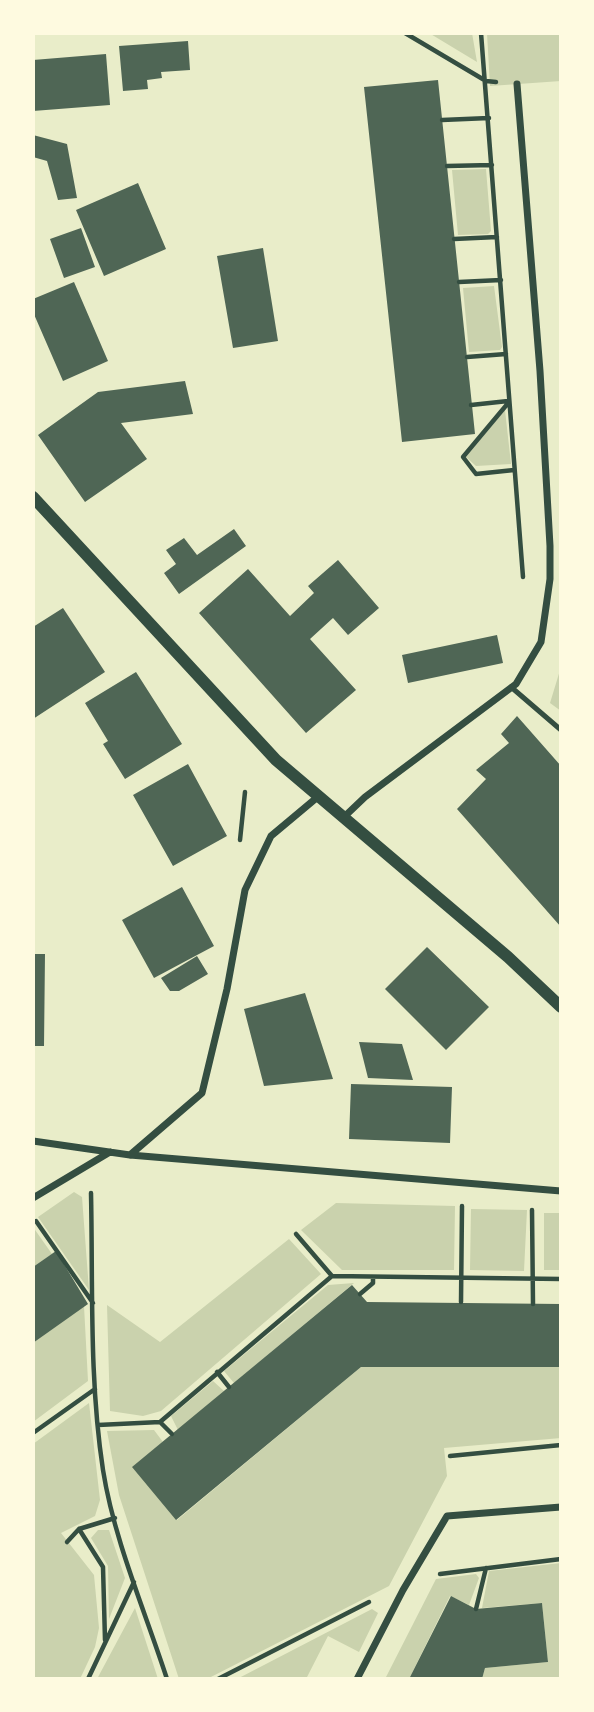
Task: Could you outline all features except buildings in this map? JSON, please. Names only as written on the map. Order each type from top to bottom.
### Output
[{"type":"street","points":[[344,817],[365,797],[512,687],[541,642],[550,557],[540,371],[517,84]]},
{"type":"street","points":[[33,497],[276,760],[320,795],[561,1007]]},
{"type":"street","points":[[130,1155],[202,1093],[227,989],[245,890],[271,836],[320,795]]},
{"type":"street","points":[[33,1141],[130,1155],[561,1191]]},
{"type":"street","points":[[33,1198],[110,1152]]},
{"type":"street","points":[[357,1679],[397,1601],[447,1516],[561,1507]]},
{"type":"lane","points":[[512,687],[561,730]]},
{"type":"path","points":[[405,33],[486,81],[517,84]]},
{"type":"path","points":[[481,33],[523,586]]},
{"type":"path","points":[[442,120],[489,118]]},
{"type":"path","points":[[447,166],[492,165]]},
{"type":"path","points":[[454,239],[497,237]]},
{"type":"path","points":[[459,282],[501,280]]},
{"type":"path","points":[[467,357],[506,355]]},
{"type":"path","points":[[471,405],[509,401]]},
{"type":"path","points":[[509,401],[463,457],[476,474],[514,470]]},
{"type":"path","points":[[91,1164],[96,1389],[104,1471],[115,1518],[167,1679]]},
{"type":"path","points":[[461,1302],[462,1184]]},
{"type":"path","points":[[532,1189],[533,1304]]},
{"type":"path","points":[[33,1217],[94,1304]]},
{"type":"path","points":[[296,1234],[332,1276]]},
{"type":"path","points":[[98,1425],[160,1422],[332,1276],[561,1279]]},
{"type":"path","points":[[360,1294],[373,1283],[373,1278]]},
{"type":"path","points":[[217,1372],[229,1387]]},
{"type":"path","points":[[33,1433],[96,1389]]},
{"type":"path","points":[[160,1422],[172,1434]]},
{"type":"path","points":[[450,1456],[561,1445]]},
{"type":"path","points":[[67,1542],[79,1529],[115,1518]]},
{"type":"path","points":[[79,1529],[103,1567],[105,1640]]},
{"type":"path","points":[[435,1575],[561,1559]]},
{"type":"path","points":[[476,1609],[486,1567]]},
{"type":"path","points":[[88,1679],[135,1580]]},
{"type":"path","points":[[218,1679],[374,1600],[397,1601]]},
{"type":"green space","points":[[429,33],[472,33],[477,62]]},
{"type":"green space","points":[[487,33],[561,33],[561,81],[490,86]]},
{"type":"green space","points":[[486,169],[491,231],[488,234],[458,235],[452,170]]},
{"type":"green space","points":[[494,286],[502,347],[500,350],[469,352],[463,288]]},
{"type":"green space","points":[[505,410],[511,464],[476,466],[466,457]]},
{"type":"green space","points":[[561,667],[561,711],[550,703]]},
{"type":"green space","points":[[74,1192],[82,1197],[89,1290],[38,1217]]},
{"type":"green space","points":[[336,1203],[455,1206],[454,1270],[342,1270],[301,1230]]},
{"type":"green space","points":[[471,1209],[527,1210],[524,1271],[470,1270]]},
{"type":"green space","points":[[544,1213],[561,1213],[561,1270],[544,1270]]},
{"type":"green space","points":[[33,1227],[52,1254],[33,1267]]},
{"type":"green space","points":[[289,1239],[321,1274],[161,1411],[143,1416],[110,1411],[107,1305],[160,1342]]},
{"type":"green space","points":[[354,1283],[234,1383],[224,1371],[328,1285]]},
{"type":"green space","points":[[84,1306],[88,1381],[33,1422],[33,1343]]},
{"type":"green space","points":[[361,1367],[561,1367],[561,1438],[444,1448],[447,1476],[389,1586],[207,1679],[179,1679],[119,1495],[107,1431],[154,1430],[163,1442],[133,1467],[177,1520]]},
{"type":"green space","points":[[213,1381],[224,1391],[178,1430],[171,1416]]},
{"type":"green space","points":[[89,1403],[100,1500],[95,1516],[61,1533],[94,1575],[99,1628],[95,1647],[80,1679],[33,1679],[33,1444]]},
{"type":"green space","points":[[98,1530],[109,1530],[125,1578],[109,1619],[108,1566],[91,1538]]},
{"type":"green space","points":[[561,1563],[561,1679],[482,1679],[485,1668],[548,1662],[542,1603],[482,1608],[489,1571]]},
{"type":"green space","points":[[476,1574],[479,1578],[469,1605],[450,1596],[409,1679],[385,1679],[436,1579]]},
{"type":"green space","points":[[135,1608],[158,1679],[97,1679]]},
{"type":"green space","points":[[372,1609],[378,1613],[359,1652],[328,1636],[306,1679],[237,1679]]}]
